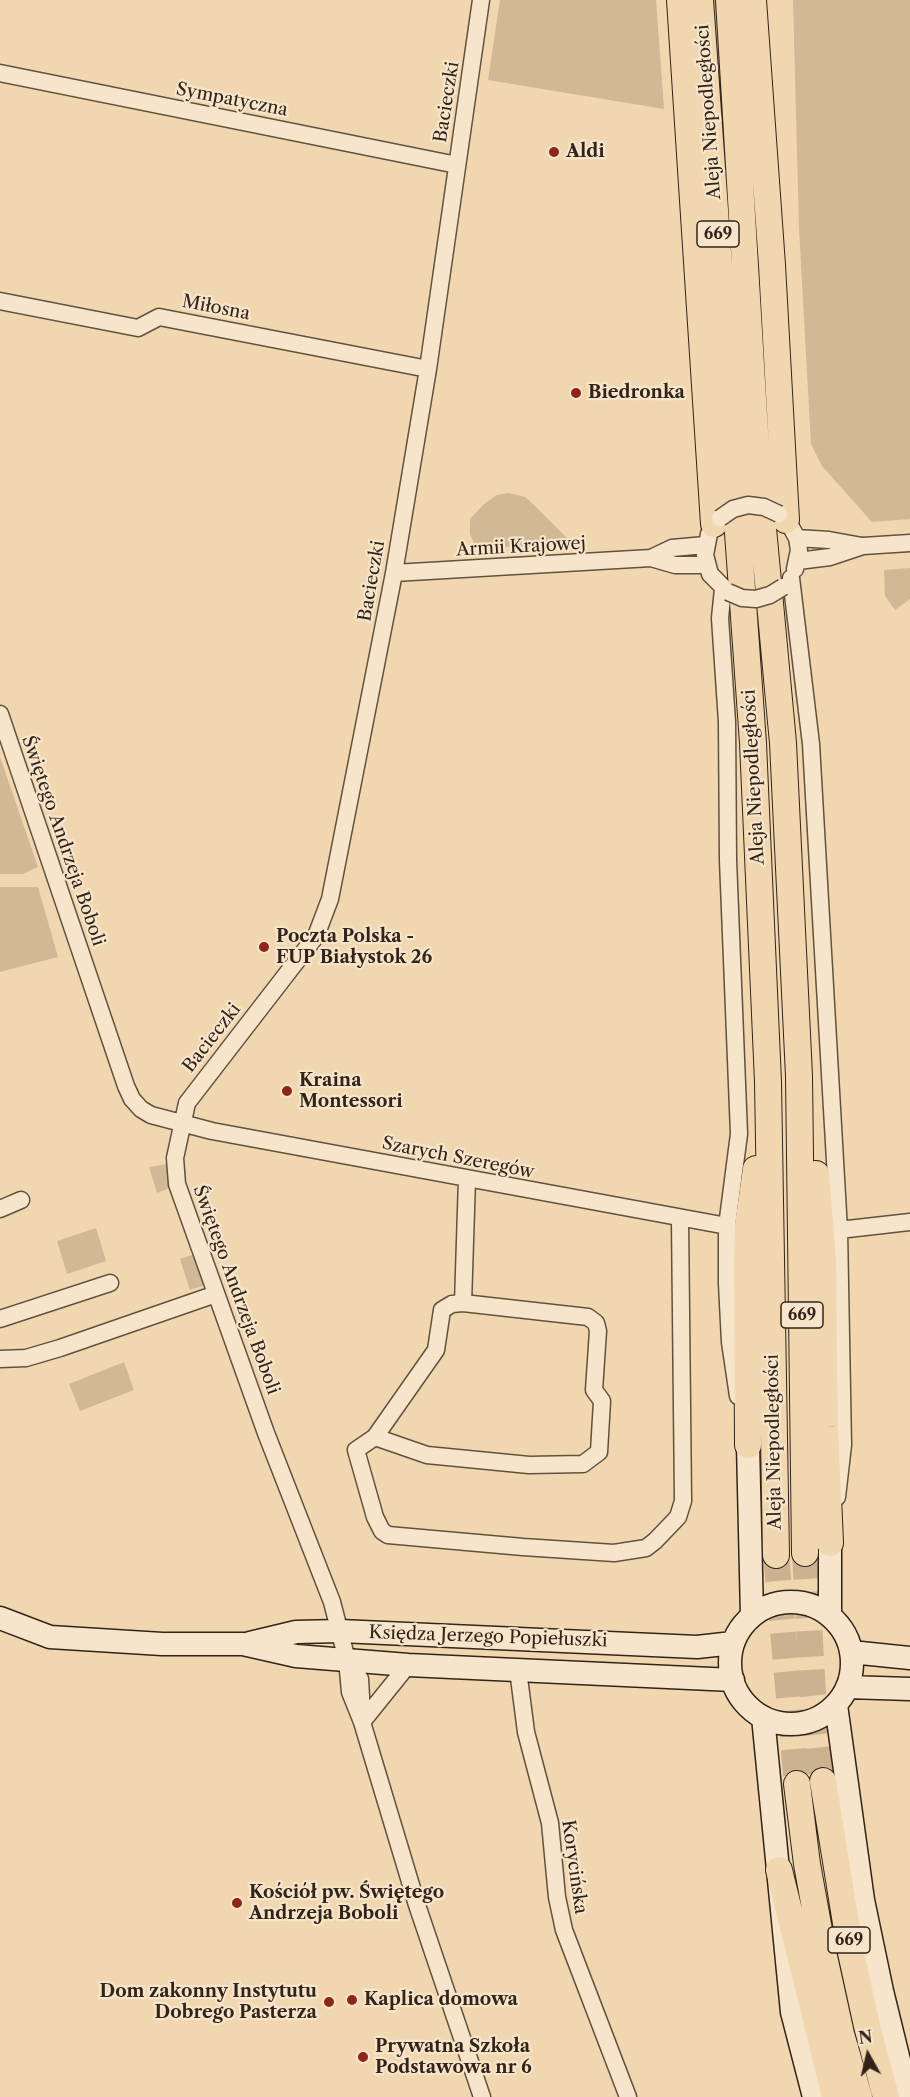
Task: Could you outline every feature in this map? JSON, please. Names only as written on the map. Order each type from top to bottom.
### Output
[{"type":"main road","points":[[680,0],[713,529]]},
{"type":"main road","name":"Aleja Niepodległości","points":[[700,0],[753,743],[768,1082],[776,1555]]},
{"type":"main road","name":"Aleja Niepodległości","points":[[729,0],[757,464],[783,743],[799,1076],[805,1554]]},
{"type":"main road","points":[[753,0],[773,276],[787,524]]},
{"type":"main road","points":[[799,1076],[816,1167],[823,1260],[830,1616]]},
{"type":"main road","points":[[752,1616],[748,1445],[748,1225],[768,1082]]},
{"type":"main road","points":[[800,1602],[816,1607],[830,1616],[844,1632],[851,1652],[852,1670],[842,1696],[824,1715],[801,1723],[778,1723],[763,1717],[744,1701],[733,1680],[730,1662],[734,1643],[752,1616],[767,1607],[800,1602]]},
{"type":"main road","name":"Księdza Jerzego Popiełuszki","points":[[0,1618],[50,1636],[162,1644],[243,1644],[296,1632],[340,1631],[697,1647],[734,1643]]},
{"type":"main road","name":"Księdza Jerzego Popiełuszki","points":[[243,1644],[296,1656],[408,1665],[733,1680]]},
{"type":"main road","points":[[851,1652],[910,1658]]},
{"type":"main road","points":[[842,1696],[910,1689]]},
{"type":"main road","points":[[842,1696],[863,1900],[902,2091]]},
{"type":"main road","points":[[763,1717],[792,2012],[814,2097]]},
{"type":"main road","name":"669","points":[[823,1782],[850,1948],[867,2026],[902,2091]]},
{"type":"main road","name":"669","points":[[796,1784],[807,1864],[823,1952],[841,2034],[859,2097]]},
{"type":"main road","points":[[779,1870],[835,2097]]},
{"type":"street","name":"Bacieczki","points":[[182,1124],[187,1103],[199,1085],[316,936],[330,899],[394,573],[428,369],[481,0]]},
{"type":"street","name":"Sympatyczna","points":[[0,73],[457,165]]},
{"type":"street","name":"Miłosna","points":[[0,301],[138,328],[159,317],[428,369]]},
{"type":"street","points":[[787,524],[798,561],[787,583],[770,595],[756,598],[742,598],[725,591],[707,565],[713,529],[733,509],[748,505],[764,507],[787,524],[829,540],[863,546],[910,543]]},
{"type":"street","name":"Armii Krajowej","points":[[651,558],[713,529]]},
{"type":"street","points":[[798,561],[830,557],[863,546]]},
{"type":"street","name":"Armii Krajowej","points":[[394,573],[651,558],[675,566],[707,565]]},
{"type":"street","points":[[787,583],[811,744],[839,1230],[843,1445],[830,1542]]},
{"type":"street","points":[[725,591],[720,624],[727,722],[728,860],[739,1134],[727,1226],[730,1342],[748,1445]]},
{"type":"street","name":"Świętego Andrzeja Boboli","points":[[0,714],[126,1086],[141,1109],[182,1124],[175,1158],[177,1184],[332,1602],[347,1660]]},
{"type":"street","name":"Szarych Szeregów","points":[[182,1124],[727,1226]]},
{"type":"street","points":[[463,1303],[467,1179]]},
{"type":"street","points":[[0,1209],[21,1200]]},
{"type":"street","points":[[375,1437],[427,1455],[529,1465],[583,1464],[599,1452],[602,1401],[594,1390],[598,1331],[596,1323],[588,1317],[463,1303],[452,1304],[442,1310],[436,1350],[375,1437],[356,1450],[375,1517],[382,1531],[388,1534],[614,1553],[646,1548],[671,1527],[678,1517],[683,1501],[680,1219]]},
{"type":"street","points":[[839,1230],[910,1222]]},
{"type":"street","points":[[0,1319],[110,1283]]},
{"type":"street","points":[[0,1359],[26,1358],[60,1348],[216,1294]]},
{"type":"street","points":[[347,1660],[360,1679],[362,1722],[417,1905],[482,2097]]},
{"type":"street","points":[[362,1722],[408,1665]]},
{"type":"street","name":"Korycińska","points":[[518,1670],[526,1732],[550,1823],[557,1897],[564,1930],[628,2097]]},
{"type":"shaded area","points":[[500,0],[656,0],[664,109],[488,80]]},
{"type":"shaded area","points":[[711,0],[719,0],[744,474]]},
{"type":"shaded area","points":[[793,0],[910,0],[910,519],[872,522],[822,466],[811,444],[799,228]]},
{"type":"shaded area","points":[[509,493],[525,497],[572,543],[476,549],[470,534],[470,519],[484,504],[497,495]]},
{"type":"shaded area","points":[[910,568],[910,599],[895,610],[885,596],[884,570]]},
{"type":"shaded area","points":[[0,757],[38,867],[23,874],[0,874]]},
{"type":"shaded area","points":[[0,887],[38,887],[58,957],[0,972]]},
{"type":"shaded area","points":[[167,1164],[172,1187],[157,1193],[149,1167]]},
{"type":"shaded area","points":[[96,1228],[106,1261],[67,1274],[57,1241]]},
{"type":"shaded area","points":[[195,1254],[205,1285],[190,1290],[180,1259]]},
{"type":"shaded area","points":[[124,1362],[134,1390],[80,1411],[69,1384]]},
{"type":"tunnel","points":[[805,1553],[813,1694],[823,1781]]},
{"type":"tunnel","points":[[776,1555],[797,1784]]},
{"type":"place","name":"Aldi","points":[[554,152]]},
{"type":"place","name":"Biedronka","points":[[576,393]]},
{"type":"place","name":"Poczta Polska - FUP Białystok 26","points":[[264,947]]},
{"type":"place","name":"Kraina Montessori","points":[[287,1091]]},
{"type":"place","name":"Kościół pw. Świętego Andrzeja Boboli","points":[[237,1903]]},
{"type":"place","name":"Kaplica domowa","points":[[352,2000]]},
{"type":"place","name":"Dom zakonny Instytutu Dobrego Pasterza","points":[[329,2002]]},
{"type":"place","name":"Prywatna Szkoła Podstawowa nr 6","points":[[363,2057]]}]
